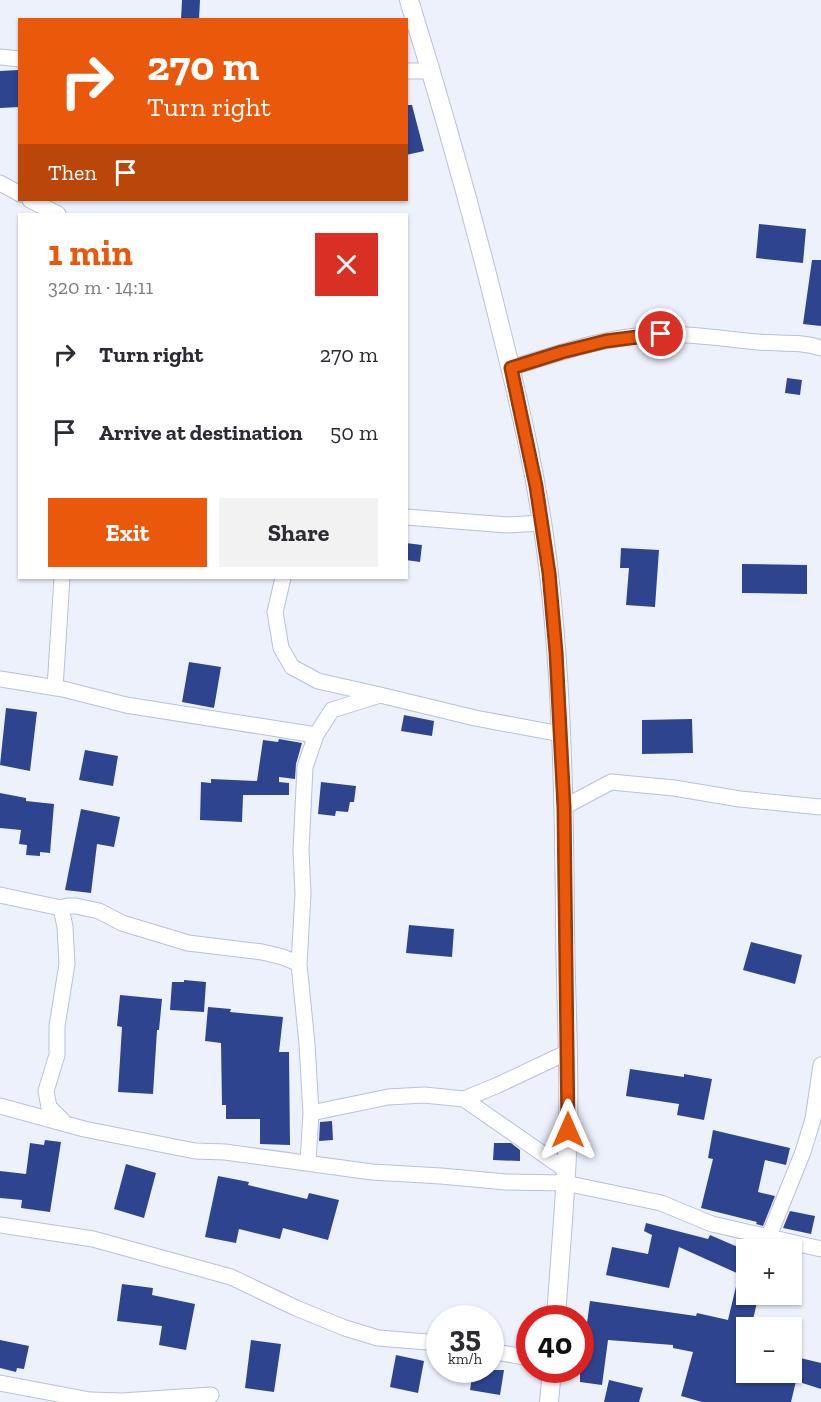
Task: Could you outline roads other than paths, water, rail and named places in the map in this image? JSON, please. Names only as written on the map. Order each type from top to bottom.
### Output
[{"type":"street","points":[[410,0],[477,230],[511,368],[536,486],[550,584],[564,807],[568,1052],[565,1177],[557,1305]]},
{"type":"street","points":[[0,57],[18,59]]},
{"type":"street","points":[[408,71],[432,71]]},
{"type":"street","points":[[0,183],[18,193]]},
{"type":"street","points":[[32,201],[56,213]]},
{"type":"street","points":[[511,368],[606,341],[661,334],[761,342],[807,343],[821,348]]},
{"type":"street","points":[[408,518],[507,525],[541,523]]},
{"type":"street","points":[[55,688],[62,579]]},
{"type":"street","points":[[283,579],[275,612],[280,648],[292,667],[318,681],[475,718],[561,734]]},
{"type":"street","points":[[0,679],[55,688],[126,705],[316,735]]},
{"type":"street","points":[[308,1162],[311,1113],[308,1044],[299,964],[303,894],[301,850],[305,767],[316,735],[332,710],[380,695]]},
{"type":"street","points":[[564,807],[611,782],[821,807]]},
{"type":"street","points":[[0,895],[61,908],[76,906],[99,910],[122,922],[188,943],[262,951],[299,964]]},
{"type":"street","points":[[61,908],[65,927],[67,964],[57,1026],[57,1055],[46,1091],[49,1107],[65,1123]]},
{"type":"street","points":[[311,1113],[388,1097],[424,1095],[464,1099],[568,1052]]},
{"type":"street","points":[[770,1236],[803,1152],[813,1119],[821,1065]]},
{"type":"street","points":[[464,1099],[565,1177]]},
{"type":"street","points":[[0,1106],[84,1129],[175,1148],[308,1162],[372,1172],[506,1182],[565,1177],[661,1203],[712,1224],[821,1249]]},
{"type":"street","points":[[0,1225],[93,1239],[231,1276],[296,1308],[345,1328],[378,1338],[426,1342]]},
{"type":"street","points":[[0,1383],[90,1400],[122,1401],[211,1395]]},
{"type":"street","points":[[549,1402],[551,1383]]}]
